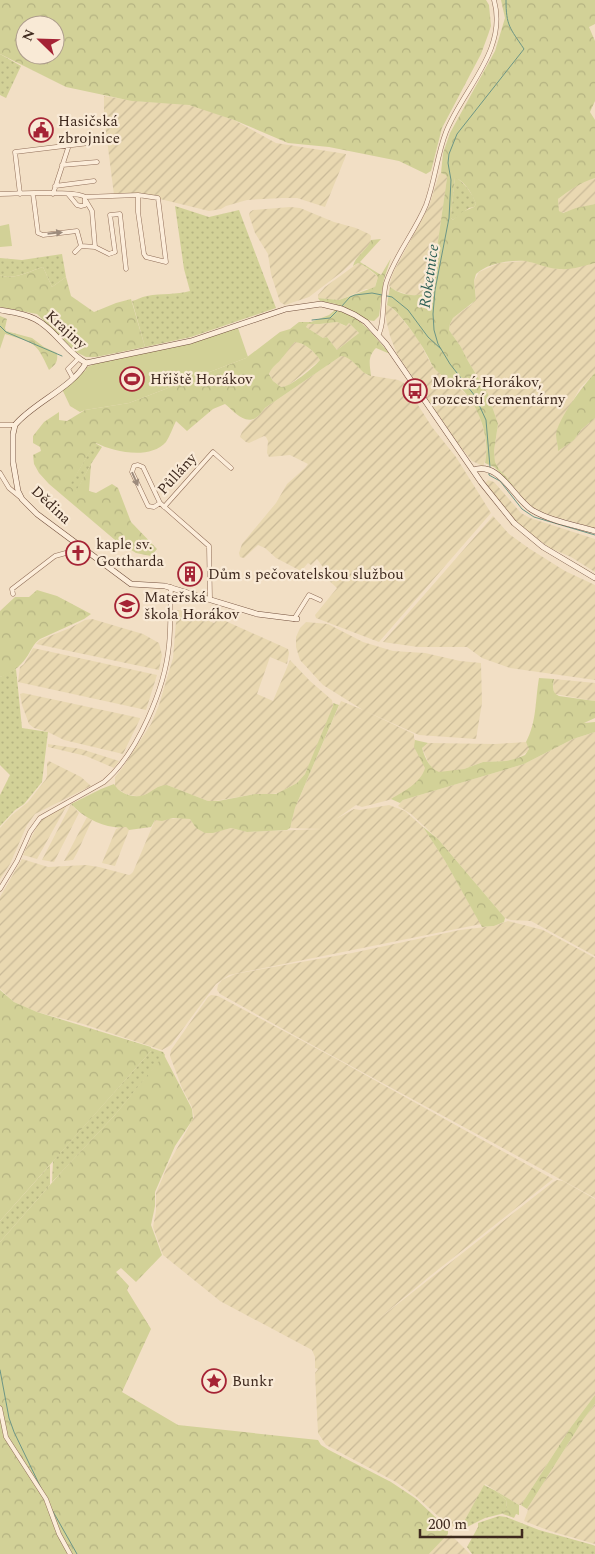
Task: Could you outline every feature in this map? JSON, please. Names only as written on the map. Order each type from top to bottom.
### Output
[{"type":"street","points":[[378,334],[382,325],[384,292],[393,266],[426,205],[447,128],[491,49],[497,23],[494,0]]},
{"type":"street","points":[[20,194],[15,152],[89,143]]},
{"type":"street","points":[[53,194],[69,145]]},
{"type":"street","points":[[62,165],[97,162]]},
{"type":"street","points":[[56,186],[94,181]]},
{"type":"street","points":[[0,194],[81,194],[92,211],[94,247]]},
{"type":"street","points":[[33,194],[38,233],[78,231],[81,246]]},
{"type":"street","points":[[68,194],[78,206],[83,206],[85,199]]},
{"type":"street","points":[[85,199],[138,195],[158,198],[166,262],[147,257],[144,254],[138,212],[138,195]]},
{"type":"street","points":[[114,252],[110,215],[120,214],[126,269]]},
{"type":"street","points":[[75,252],[81,246],[94,247],[109,254],[114,252],[125,254]]},
{"type":"street","points":[[0,425],[15,425],[73,378],[86,363],[191,341],[286,309],[315,304],[340,308],[361,319],[378,334],[499,506],[521,530],[548,550],[595,578]]},
{"type":"street","name":"Krajiny","points":[[0,310],[23,314],[43,324],[78,359],[86,363]]},
{"type":"street","points":[[73,378],[68,370],[78,359]]},
{"type":"street","name":"Dědina","points":[[15,425],[13,434],[13,462],[18,491],[22,499],[78,546],[131,584],[171,587]]},
{"type":"street","name":"Půllány","points":[[164,507],[213,452],[231,468]]},
{"type":"street","name":"Půllány","points":[[160,503],[154,507],[148,506],[132,472],[132,467],[136,464],[143,467],[160,503],[208,546],[210,599]]},
{"type":"street","points":[[473,470],[489,471],[502,478],[525,504],[533,510],[546,516],[595,531]]},
{"type":"street","points":[[0,473],[9,488],[22,499]]},
{"type":"street","points":[[13,594],[12,589],[56,556],[74,551],[78,546]]},
{"type":"street","points":[[0,889],[17,861],[30,832],[40,818],[104,782],[114,774],[145,727],[166,662],[169,645],[171,587],[257,614],[296,619],[309,595]]},
{"type":"street","points":[[303,592],[320,600]]},
{"type":"street","points":[[0,1408],[6,1437],[46,1499],[59,1534],[70,1554]]},
{"type":"shaded area","points":[[104,96],[143,102],[180,103],[201,108],[234,120],[276,143],[346,154],[325,207],[297,198],[282,198],[247,200],[209,211],[148,196],[114,195],[104,116]]},
{"type":"shaded area","points":[[441,173],[446,175],[447,178],[436,255],[431,267],[428,286],[423,294],[409,295],[392,289],[389,286],[393,273],[429,206]]},
{"type":"shaded area","points":[[595,178],[595,204],[561,213],[559,211],[558,199],[586,180]]},
{"type":"shaded area","points":[[300,208],[334,222],[356,228],[371,236],[370,244],[366,249],[343,271],[309,297],[285,305],[280,302],[271,274],[268,254],[255,233],[249,215],[253,210]]},
{"type":"shaded area","points":[[526,261],[558,269],[595,263],[595,373],[580,388],[558,428],[556,436],[558,450],[574,440],[581,430],[595,418],[595,528],[546,514],[534,508],[525,501],[499,469],[495,462],[494,451],[498,424],[488,394],[449,330],[453,318],[472,304],[476,298],[474,281],[479,272],[499,263]]},
{"type":"shaded area","points":[[358,263],[378,277],[374,289],[366,289],[339,300],[318,298],[318,295],[325,287]]},
{"type":"shaded area","points":[[388,305],[398,314],[418,339],[432,366],[465,393],[478,412],[485,434],[487,457],[483,466],[472,461],[459,445],[397,354],[386,319],[385,306]]},
{"type":"shaded area","points":[[337,322],[345,326],[349,323],[359,333],[337,350],[327,337],[323,338],[306,327],[308,324]]},
{"type":"shaded area","points":[[295,342],[306,346],[320,360],[287,386],[281,387],[273,381],[269,373]]},
{"type":"shaded area","points":[[341,356],[346,356],[367,375],[398,380],[404,383],[432,427],[456,457],[491,513],[379,642],[316,618],[315,615],[337,588],[325,577],[327,575],[325,570],[317,559],[311,565],[308,563],[301,571],[276,558],[265,548],[258,545],[244,558],[240,557],[239,553],[242,544],[276,503],[287,484],[308,464],[290,455],[269,457],[266,437],[264,436],[249,443],[240,437],[242,432],[265,408]]},
{"type":"shaded area","points":[[488,480],[494,482],[521,513],[530,518],[595,539],[595,572],[571,557],[550,548],[521,527],[485,483]]},
{"type":"shaded area","points":[[493,516],[509,534],[530,549],[565,571],[595,585],[595,680],[510,668],[482,658],[467,647],[418,647],[383,642]]},
{"type":"shaded area","points":[[177,610],[184,610],[214,623],[221,619],[288,649],[287,664],[270,657],[257,694],[273,701],[290,660],[332,700],[333,706],[317,746],[305,774],[297,783],[278,793],[255,794],[215,801],[208,801],[167,785],[142,796],[126,794],[115,787],[115,777],[151,724],[159,705],[173,658]]},
{"type":"shaded area","points":[[92,619],[143,634],[159,643],[162,655],[159,670],[36,644],[40,640],[85,620]]},
{"type":"shaded area","points":[[306,622],[328,624],[363,642],[393,651],[425,653],[460,661],[481,663],[482,703],[476,739],[419,735],[365,711],[414,734],[414,738],[434,777],[435,788],[362,807],[356,805],[336,819],[354,809],[360,810],[389,805],[405,811],[423,827],[481,924],[229,975],[216,984],[171,1045],[162,1050],[83,1024],[37,1012],[14,1002],[0,989],[0,897],[22,859],[48,867],[86,865],[129,875],[133,872],[155,820],[190,819],[196,828],[219,831],[231,828],[247,832],[322,829],[290,828],[295,808],[341,701],[363,710],[323,685],[300,660],[296,647],[296,637],[300,628]]},
{"type":"shaded area","points":[[33,648],[157,675],[146,710],[18,682],[20,667],[24,664]]},
{"type":"shaded area","points":[[554,679],[595,683],[595,701],[555,694],[553,689]]},
{"type":"shaded area","points":[[23,693],[140,719],[123,754],[64,740],[34,728],[29,724],[22,705],[20,694]]},
{"type":"shaded area","points":[[595,732],[595,956],[531,921],[505,918],[438,839],[411,814],[398,806],[403,800],[524,764],[573,739]]},
{"type":"shaded area","points":[[526,742],[529,747],[528,751],[518,758],[506,761],[483,762],[464,769],[443,773],[436,772],[430,766],[422,748],[428,743],[495,744]]},
{"type":"shaded area","points":[[48,744],[81,749],[119,761],[114,768],[86,756],[48,747]]},
{"type":"shaded area","points":[[49,761],[81,777],[91,786],[35,814],[27,825],[10,864],[0,879],[0,828],[28,802],[46,779],[47,763]]},
{"type":"shaded area","points":[[71,804],[79,813],[54,862],[42,860]]},
{"type":"shaded area","points":[[67,805],[37,859],[23,855],[42,819]]},
{"type":"shaded area","points":[[87,817],[92,820],[77,853],[73,860],[64,861]]},
{"type":"shaded area","points":[[126,827],[129,830],[115,866],[102,863],[116,829]]},
{"type":"shaded area","points":[[508,921],[543,930],[595,958],[595,1198],[301,1039],[220,994],[217,990],[222,980],[235,974],[352,953],[460,930],[494,926]]},
{"type":"shaded area","points":[[211,995],[218,996],[342,1062],[553,1179],[376,1321],[553,1182],[557,1180],[563,1181],[595,1199],[595,1395],[571,1427],[521,1505],[485,1484],[461,1527],[449,1526],[418,1498],[396,1482],[326,1445],[318,1433],[315,1373],[318,1369],[315,1368],[315,1357],[312,1350],[220,1301],[163,1255],[153,1227],[156,1211],[156,1193],[168,1165],[194,1117],[192,1107],[182,1088],[170,1056],[171,1050]]},
{"type":"shaded area","points":[[595,1404],[595,1544],[550,1531],[524,1521],[527,1509]]},
{"type":"shaded area","points":[[451,1535],[470,1554],[429,1554],[442,1540]]},
{"type":"green space","points":[[0,0],[486,0],[489,5],[491,26],[481,54],[442,128],[431,171],[426,174],[399,161],[329,147],[288,143],[234,120],[189,105],[132,101],[66,87],[22,65],[65,65],[65,15],[15,15],[15,62],[0,54]]},
{"type":"green space","points":[[501,0],[595,0],[595,24],[589,27],[595,41],[595,101],[590,112],[595,120],[595,178],[571,189],[558,199],[559,211],[563,213],[595,204],[595,263],[578,268],[564,269],[551,268],[525,261],[512,261],[486,267],[476,274],[474,281],[476,300],[453,318],[449,330],[488,394],[498,424],[494,451],[495,462],[516,488],[494,467],[485,463],[486,443],[484,432],[477,411],[466,393],[431,364],[428,356],[409,327],[387,305],[390,287],[401,293],[414,295],[423,294],[427,286],[436,255],[447,178],[446,175],[441,173],[443,153],[450,133],[495,51],[505,18]],"holes":[[[455,178],[468,188],[476,204],[453,220],[451,214]]]},
{"type":"green space","points":[[0,54],[15,63],[15,65],[21,66],[6,98],[0,95]]},
{"type":"green space","points":[[455,178],[466,186],[476,204],[453,220],[451,214]]},
{"type":"green space","points":[[175,206],[209,217],[239,210],[276,308],[191,337],[145,347],[132,301],[147,296],[190,291],[184,269]]},
{"type":"green space","points":[[9,224],[12,246],[0,247],[0,226]]},
{"type":"green space","points":[[381,239],[360,262],[381,275],[391,258],[384,279],[379,316],[374,321],[367,320],[357,314],[355,317],[390,354],[376,348],[373,351],[370,358],[371,376],[363,372],[346,357],[341,356],[265,408],[253,419],[244,419],[225,404],[213,409],[187,431],[176,421],[166,442],[159,448],[151,451],[132,453],[96,443],[92,448],[69,486],[76,491],[91,464],[89,491],[96,493],[112,484],[118,488],[131,522],[157,549],[151,556],[136,553],[115,540],[49,484],[39,473],[34,464],[33,455],[41,451],[40,447],[33,443],[33,436],[44,422],[59,412],[59,420],[67,421],[85,410],[129,403],[246,358],[280,332],[290,329],[299,322],[311,322],[329,315],[336,309],[336,304],[320,301],[318,298],[339,300],[375,287],[378,277],[376,275],[358,263],[353,266],[356,259],[371,240]],"holes":[[[337,322],[346,326],[349,323],[359,333],[337,350],[327,337],[323,338],[306,327],[308,324]],[[295,342],[309,348],[320,360],[296,381],[281,387],[273,381],[269,374]]]},
{"type":"green space","points":[[62,254],[66,277],[52,287],[43,267],[10,277],[0,275],[0,258],[22,260]]},
{"type":"green space","points":[[43,267],[52,287],[66,277],[71,296],[94,312],[131,299],[145,347],[96,357],[86,357],[76,352],[37,314],[0,307],[0,275],[5,277],[16,276]]},
{"type":"green space","points":[[0,316],[7,319],[6,331],[32,338],[44,347],[57,353],[56,363],[49,370],[41,353],[33,344],[5,334],[0,349]]},
{"type":"green space","name":"Hřiště Horákov","points":[[238,328],[248,357],[129,403],[80,412],[70,406],[62,389],[86,370],[85,368],[99,362]]},
{"type":"green space","points":[[595,373],[595,418],[581,430],[574,440],[558,451],[556,435],[561,421],[578,393]]},
{"type":"green space","points":[[95,443],[102,447],[76,492],[68,486]]},
{"type":"green space","points":[[37,590],[57,596],[91,614],[40,639],[21,664],[11,672],[0,677],[0,611],[15,597],[29,597]]},
{"type":"green space","points":[[16,669],[22,728],[48,732],[42,782],[24,804],[15,810],[0,826],[0,795],[10,775],[0,765],[0,677]]},
{"type":"green space","points":[[539,678],[554,679],[554,691],[559,696],[595,701],[595,718],[584,723],[595,722],[595,732],[573,739],[524,764],[403,800],[400,803],[391,799],[411,786],[423,773],[425,768],[414,747],[415,740],[428,743],[422,748],[430,765],[439,772],[464,769],[483,762],[506,761],[525,755],[529,749],[526,742],[534,719]]},
{"type":"green space","points":[[333,703],[339,705],[295,808],[290,828],[287,830],[247,832],[231,828],[213,833],[205,833],[196,828],[190,819],[173,818],[162,821],[155,820],[151,827],[129,830],[126,827],[108,826],[96,822],[85,816],[71,804],[114,784],[131,796],[144,795],[157,787],[167,785],[208,801],[255,794],[276,794],[297,783],[305,774]]},
{"type":"green space","points":[[423,827],[438,839],[505,918],[504,922],[494,926],[482,927],[445,861]]},
{"type":"green space","points":[[0,990],[14,1002],[37,1012],[151,1047],[151,1051],[0,1221]]},
{"type":"green space","points":[[151,1048],[163,1052],[165,1055],[114,1116],[52,1182],[53,1161],[151,1051]]},
{"type":"green space","points":[[164,1055],[192,1109],[193,1119],[175,1146],[155,1192],[155,1206],[151,1225],[162,1255],[136,1282],[121,1268],[116,1272],[129,1286],[127,1290],[151,1329],[122,1392],[178,1425],[318,1440],[321,1445],[329,1450],[391,1482],[415,1498],[448,1529],[448,1534],[429,1554],[0,1554],[0,1242],[64,1169],[114,1116]]},
{"type":"green space","points":[[50,1165],[50,1185],[0,1242],[0,1221]]},
{"type":"green space","points":[[595,1395],[595,1404],[527,1509],[521,1505],[571,1427]]},
{"type":"green space","points":[[484,1485],[496,1491],[506,1500],[507,1507],[505,1513],[485,1518],[467,1527],[461,1527]]},
{"type":"green space","points":[[496,1491],[519,1505],[519,1515],[516,1514],[514,1518],[503,1514],[507,1507],[506,1500]]},
{"type":"green space","points":[[499,1516],[539,1530],[593,1545],[595,1546],[595,1554],[472,1554],[467,1547],[478,1527],[478,1523]]},
{"type":"waterway","name":"Roketnice","points":[[490,467],[486,420],[475,396],[450,364],[438,344],[434,330],[433,314],[435,290],[449,218],[451,180],[448,163],[449,154],[457,134],[524,49],[508,21],[506,0]]},
{"type":"waterway","points":[[341,307],[350,297],[355,295],[372,293],[392,297],[408,310],[428,337],[441,349]]},
{"type":"waterway","points":[[312,320],[330,318],[338,310]]},
{"type":"waterway","points":[[0,326],[6,332],[62,356]]},
{"type":"waterway","name":"Roketnice","points":[[489,471],[489,475],[500,481],[522,509],[534,517],[595,535]]},
{"type":"waterway","points":[[0,1370],[9,1418],[41,1488]]},
{"type":"waterway","points":[[51,1508],[77,1554]]},
{"type":"place","name":"Hasičská zbrojnice","points":[[41,130]]},
{"type":"place","name":"Hřiště Horákov","points":[[132,379]]},
{"type":"place","name":"Mokrá-Horákov, rozcestí cementárny","points":[[415,391]]},
{"type":"place","name":"kaple sv. Gottharda","points":[[78,553]]},
{"type":"place","name":"Dům s pečovatelskou službou","points":[[190,574]]},
{"type":"place","name":"Mateřská škola Horákov","points":[[127,606]]},
{"type":"place","name":"Bunkr","points":[[214,1381]]}]
